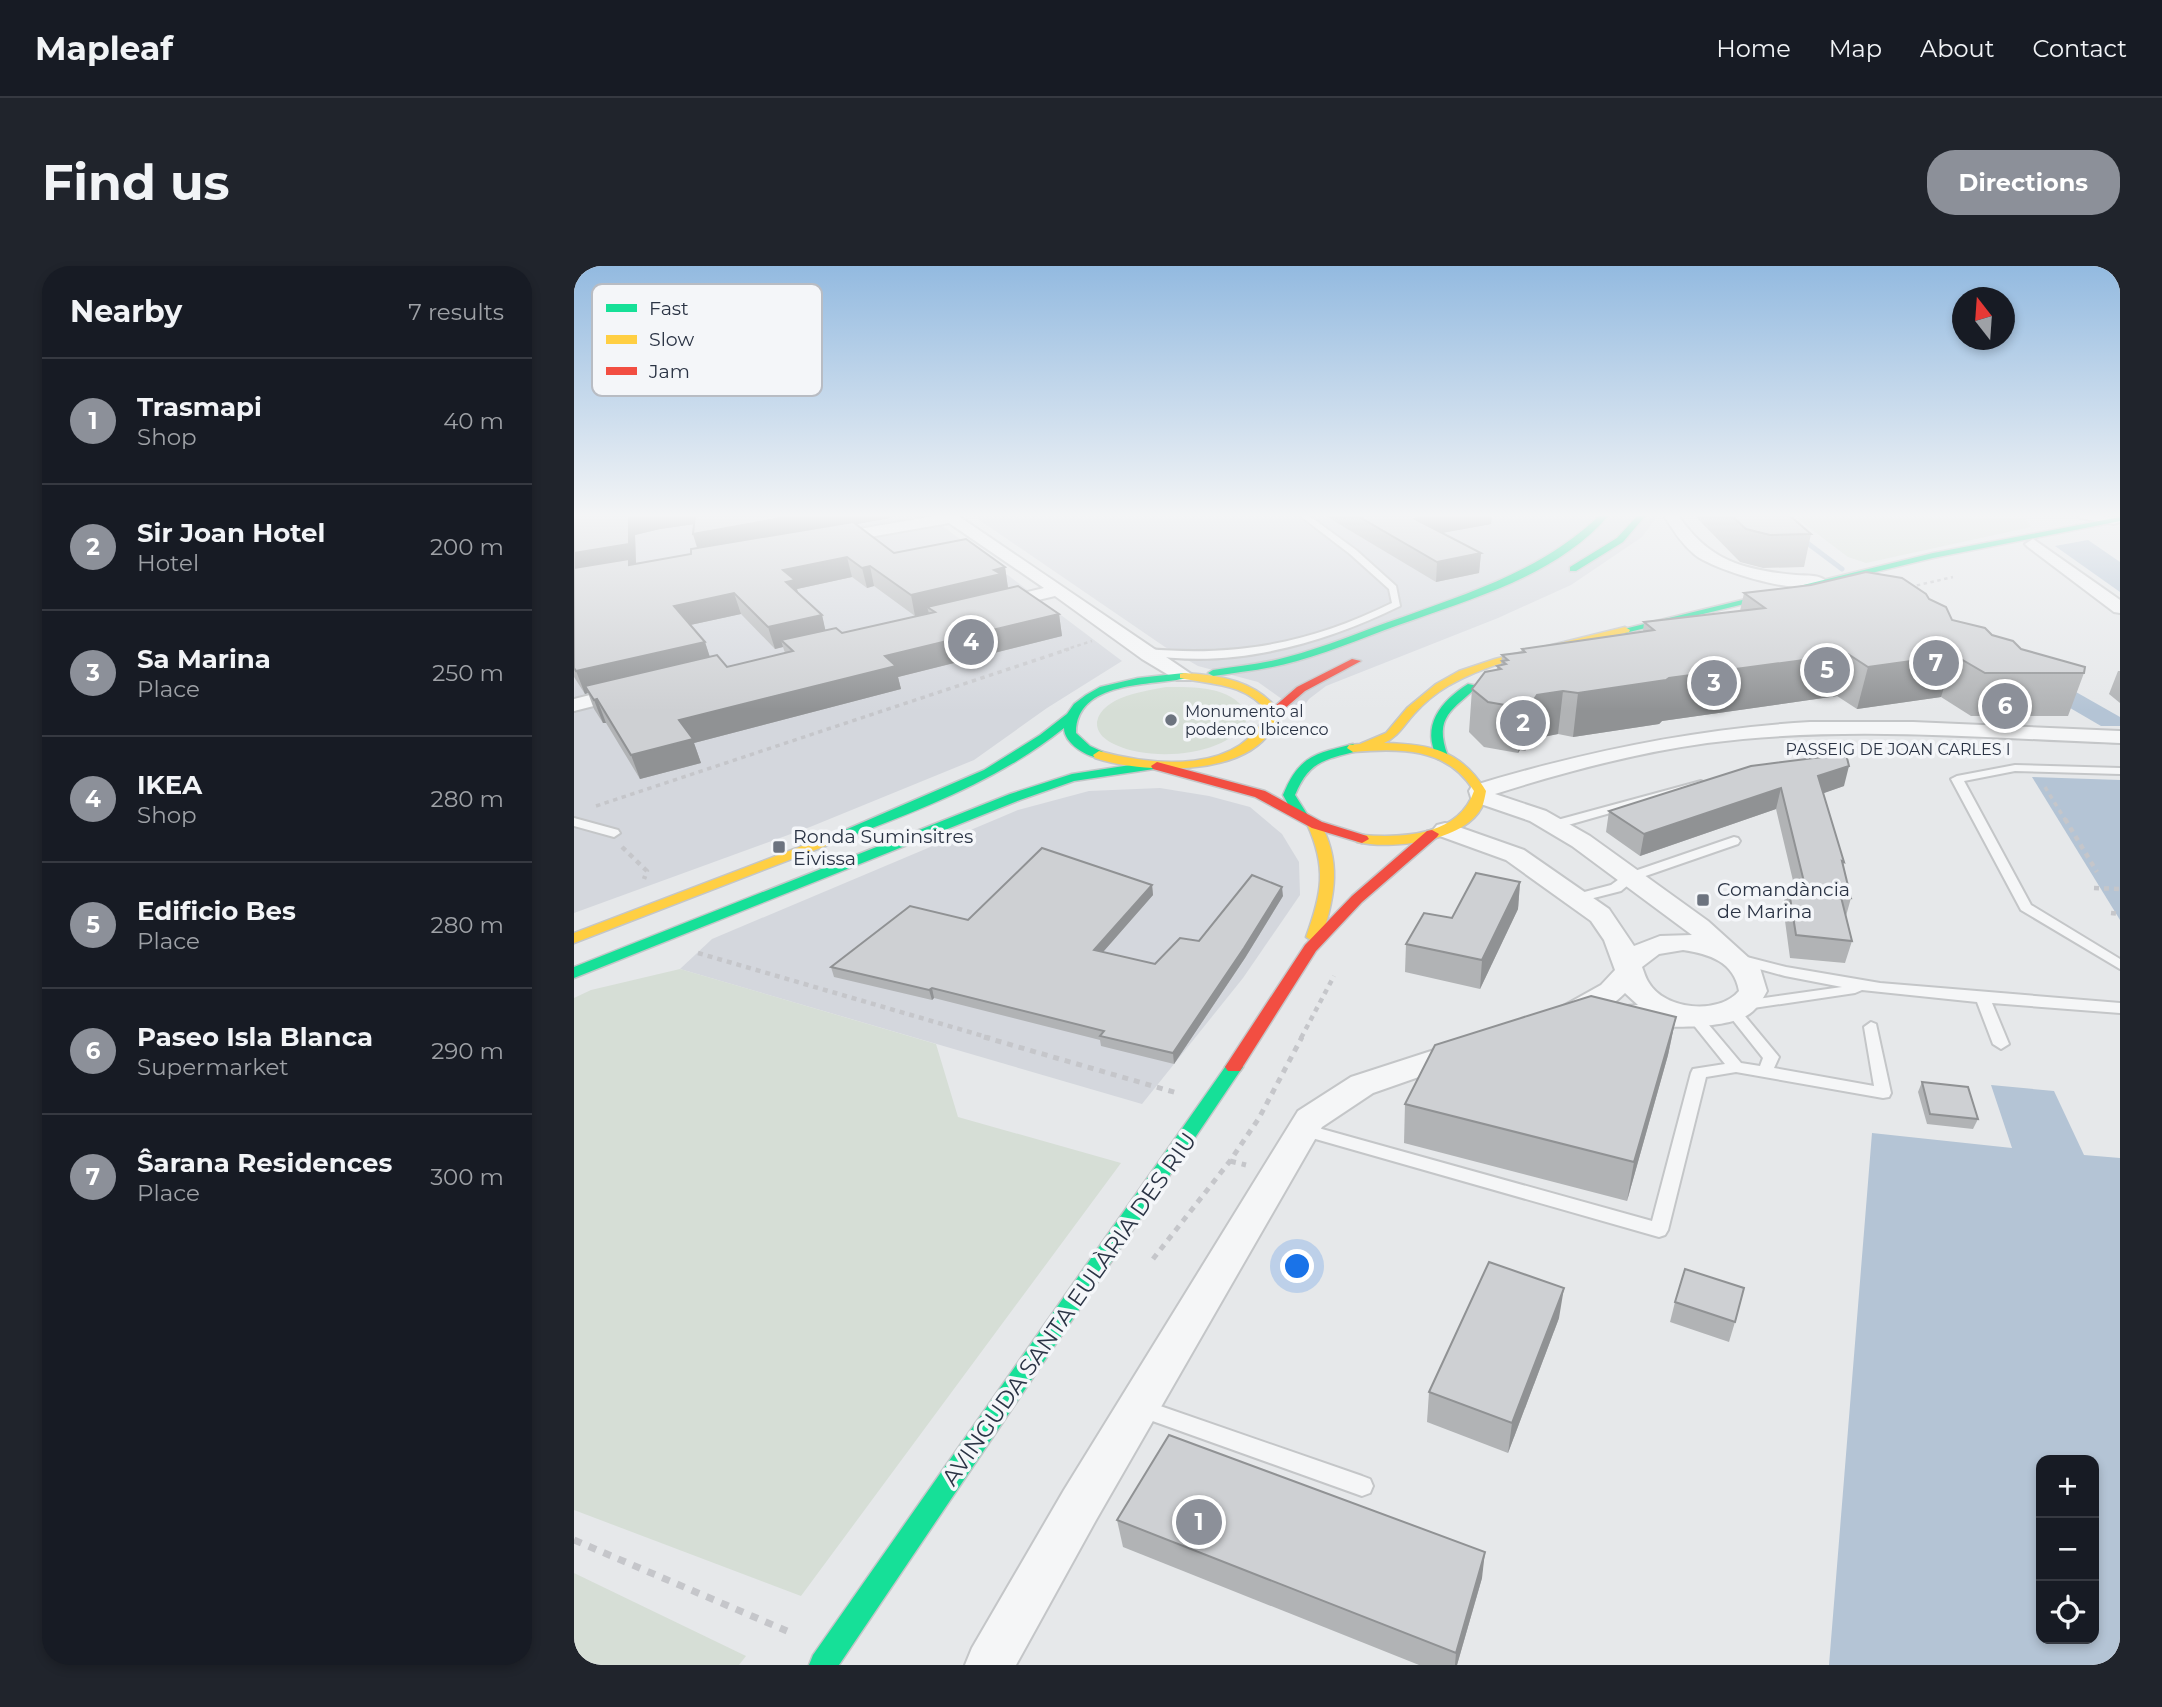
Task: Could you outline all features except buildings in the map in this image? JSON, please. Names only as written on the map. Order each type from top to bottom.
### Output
[{"type":"street","points":[[1043,580],[1148,654],[1187,676],[1220,679],[1251,689],[1269,704],[1273,715],[1287,727]]},
{"type":"street","points":[[574,938],[976,781],[1018,758],[1053,734],[1085,701],[1096,694],[1126,683],[1284,661],[1467,596],[1503,580]]},
{"type":"street","points":[[1799,580],[1819,582]]},
{"type":"street","points":[[1363,747],[1390,736],[1411,710],[1440,686],[1463,673],[1499,661],[1826,580]]},
{"type":"street","points":[[1442,756],[1435,734],[1440,715],[1462,691],[1485,680],[1516,669],[1883,580]]},
{"type":"street","points":[[2082,580],[2120,608]]},
{"type":"street","points":[[981,608],[1058,590]]},
{"type":"street","points":[[1493,605],[1525,591]]},
{"type":"street","points":[[1126,683],[1148,654]]},
{"type":"street","points":[[574,973],[1014,797],[1072,778],[1153,766],[1196,763],[1231,754],[1266,733],[1273,715],[1294,691],[1308,682],[1373,655]]},
{"type":"street","points":[[574,705],[640,689]]},
{"type":"street","points":[[1071,717],[1070,734],[1085,749],[1112,760],[1153,766],[1244,789],[1339,834],[1370,839],[1402,839],[1438,832],[1515,855],[1600,915],[1618,940],[1637,990],[1656,1004],[1688,1014]]},
{"type":"street","name":"PASSEIG DE JOAN CARLES I","points":[[1480,793],[1552,768],[1612,754],[1709,737],[1859,729],[2120,737]]},
{"type":"street","points":[[1321,743],[1346,750]]},
{"type":"street","points":[[1300,814],[1289,795],[1295,776],[1315,760],[1363,747],[1404,747],[1442,756],[1469,771],[1480,793],[1555,825],[1630,877],[1699,927],[1731,956],[1750,974],[1753,991],[1738,1009],[1714,1015],[1553,1021],[1611,991],[1642,950],[1666,942],[1698,943],[1731,956]]},
{"type":"street","name":"AVINGUDA SANTA EULÀRIA DES RIU","points":[[823,1665],[1211,1103],[1310,948],[1365,891],[1438,832],[1471,815],[1480,793]]},
{"type":"street","name":"AVINGUDA SANTA EULÀRIA DES RIU","points":[[1310,948],[1328,896],[1331,874],[1329,851],[1314,824]]},
{"type":"street","points":[[989,1665],[1310,1119],[1362,1085],[1490,1042]]},
{"type":"lane","points":[[1148,654],[1195,656],[1270,649],[1324,636],[1397,604],[1393,587],[1385,580]]},
{"type":"lane","points":[[2120,771],[2015,768],[1957,779],[2026,907],[2120,965]]},
{"type":"lane","points":[[1555,825],[1714,781]]},
{"type":"lane","points":[[574,822],[614,833]]},
{"type":"lane","points":[[1578,898],[1616,888],[1630,877],[1734,841]]},
{"type":"lane","points":[[1731,956],[1795,974],[1874,987],[2120,1008]]},
{"type":"lane","points":[[1765,1072],[1771,1058],[1738,1009],[1804,995],[1874,987]]},
{"type":"lane","points":[[1982,996],[2001,1044]]},
{"type":"lane","points":[[1688,1014],[1736,1067]]},
{"type":"lane","points":[[1304,1130],[1659,1230],[1699,1073],[1736,1067],[1883,1093],[1871,1027]]},
{"type":"lane","points":[[1139,1407],[1362,1486]]},
{"type":"path","points":[[1903,586],[1912,587],[1939,580]]},
{"type":"path","points":[[586,809],[1119,632]]},
{"type":"path","points":[[2039,777],[2097,872]]},
{"type":"path","points":[[2094,888],[2120,890]]},
{"type":"path","points":[[2111,913],[2120,914]]},
{"type":"path","points":[[692,951],[1211,1103]]},
{"type":"path","points":[[1230,1161],[1259,1118],[1336,972]]},
{"type":"path","points":[[574,1539],[833,1650]]},
{"type":"shaded area","points":[[574,580],[1015,580],[1122,661],[1047,708],[974,760],[810,827],[574,913]]},
{"type":"shaded area","points":[[1067,580],[1578,580],[1498,618],[1326,686],[1309,699],[1300,712],[1258,682],[1198,666],[1165,647]]},
{"type":"shaded area","points":[[1166,687],[1202,688],[1225,694],[1243,707],[1248,717],[1239,730],[1226,741],[1189,752],[1169,754],[1131,750],[1112,743],[1100,733],[1097,722],[1107,706],[1126,696]]},
{"type":"shaded area","points":[[1160,788],[1209,796],[1250,807],[1282,834],[1299,862],[1300,895],[1243,978],[1142,1104],[680,969],[712,939],[1018,810],[1089,791]]},
{"type":"shaded area","points":[[680,969],[936,1044],[958,1117],[1121,1163],[801,1596],[574,1510],[574,998],[591,990]]},
{"type":"shaded area","points":[[574,1573],[746,1656],[739,1665],[574,1665]]},
{"type":"water","points":[[2103,580],[2120,580],[2120,592]]},
{"type":"water","points":[[1895,589],[2120,717],[2120,726],[2101,726],[1875,594]]},
{"type":"water","points":[[2032,777],[2120,780],[2120,920]]},
{"type":"water","points":[[1991,1085],[2054,1091],[2084,1155],[2120,1158],[2120,1665],[1829,1665],[1872,1133],[2012,1148]]},
{"type":"traffic: fast","points":[[1213,673],[1297,658],[1509,580]]},
{"type":"traffic: fast","points":[[1625,630],[1826,580]]},
{"type":"traffic: fast","points":[[1099,755],[1086,749],[1070,734],[1071,718],[1078,706],[1104,690],[1121,685],[1155,678],[1184,676]]},
{"type":"traffic: fast","points":[[1442,756],[1436,734],[1441,715],[1453,699],[1472,686]]},
{"type":"traffic: fast","points":[[836,837],[959,787],[1017,756],[1071,717]]},
{"type":"traffic: fast","points":[[1300,814],[1289,795],[1298,773],[1319,758],[1353,748]]},
{"type":"traffic: fast","points":[[574,973],[1015,797],[1072,778],[1150,766]]},
{"type":"traffic: fast","points":[[823,1665],[1234,1067]]},
{"type":"traffic: slow","points":[[1363,747],[1390,736],[1411,710],[1440,686],[1463,673],[1499,661],[1625,630]]},
{"type":"traffic: slow","points":[[1099,755],[1118,762],[1143,765],[1199,763],[1249,746],[1265,731],[1273,711],[1255,694],[1233,684],[1184,676]]},
{"type":"traffic: slow","points":[[1353,748],[1414,748],[1444,756],[1468,773],[1480,791],[1475,806],[1465,819],[1450,828],[1414,838],[1362,839]]},
{"type":"traffic: slow","points":[[1314,824],[1326,854],[1329,880],[1314,937]]},
{"type":"traffic: slow","points":[[574,938],[836,837]]},
{"type":"traffic: jam","points":[[1273,713],[1301,689],[1356,661]]},
{"type":"traffic: jam","points":[[1157,766],[1260,794],[1317,825],[1362,839]]},
{"type":"traffic: jam","points":[[1234,1067],[1310,948],[1357,899],[1432,834]]},
{"type":"place","name":"IKEA","points":[[971,642]]},
{"type":"place","name":"Ŝarana Residences","points":[[1936,663]]},
{"type":"place","name":"Edificio Bes","points":[[1827,670]]},
{"type":"place","name":"Sa Marina","points":[[1714,683]]},
{"type":"place","name":"Paseo Isla Blanca","points":[[2005,706]]},
{"type":"place","name":"Monumento al podenco Ibicenco","points":[[1171,720]]},
{"type":"place","name":"Sir Joan Hotel","points":[[1523,723]]},
{"type":"place","name":"Ronda Suminsitres Eivissa","points":[[779,847]]},
{"type":"place","name":"Comandància de Marina","points":[[1703,900]]},
{"type":"place","name":"Trasmapi","points":[[1199,1522]]}]
